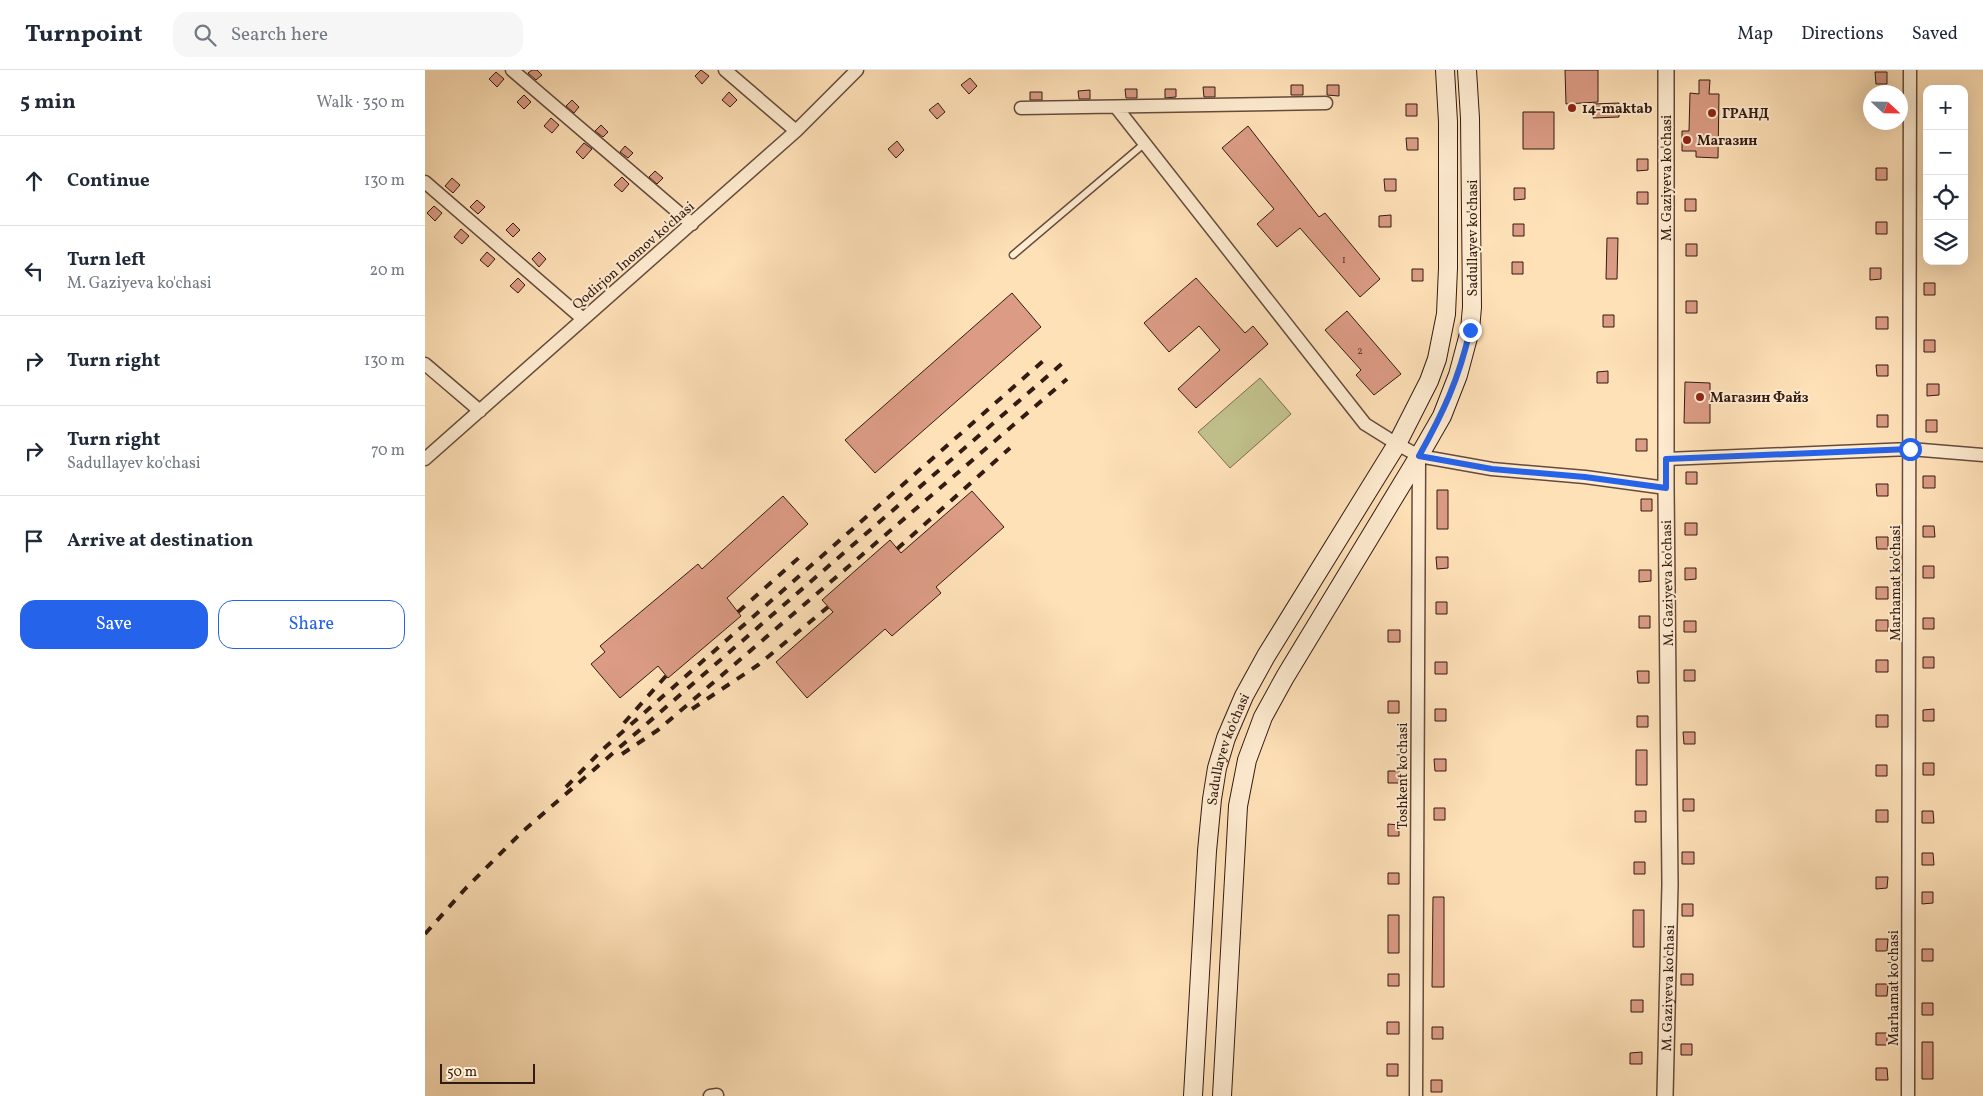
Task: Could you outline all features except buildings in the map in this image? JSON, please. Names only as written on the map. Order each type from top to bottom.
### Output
[{"type":"main road","name":"Sadullayev ko'chasi","points":[[1193,1096],[1211,808],[1217,768],[1244,696],[1266,656],[1397,444],[1429,381],[1439,352],[1446,314],[1448,122],[1445,70]]},
{"type":"main road","name":"Sadullayev ko'chasi","points":[[1222,1096],[1238,806],[1247,760],[1263,717],[1285,677],[1419,456],[1451,396],[1461,368],[1470,330],[1473,284],[1470,118],[1467,70]]},
{"type":"street","points":[[512,70],[692,224]]},
{"type":"street","points":[[725,70],[796,131]]},
{"type":"street","name":"Qodirjon Inomov ko'chasi","points":[[425,459],[796,131],[857,70]]},
{"type":"street","name":"M. Gaziyeva ko'chasi","points":[[1665,1096],[1670,884],[1666,488],[1666,70]]},
{"type":"street","name":"Marhamat ko'chasi","points":[[1908,1096],[1910,70]]},
{"type":"street","points":[[1021,108],[1326,103]]},
{"type":"street","points":[[1116,107],[1365,424],[1419,456],[1492,469],[1585,477],[1666,488]]},
{"type":"street","points":[[425,182],[583,319]]},
{"type":"street","points":[[425,364],[480,411]]},
{"type":"street","points":[[1666,459],[1910,449],[1983,455]]},
{"type":"street","name":"Toshkent ko'chasi","points":[[1416,1096],[1419,456]]},
{"type":"lane","points":[[1013,255],[1145,144]]},
{"type":"green space","points":[[1260,378],[1291,414],[1230,468],[1198,432]]},
{"type":"railway","points":[[566,787],[602,750],[1043,361]]},
{"type":"railway","points":[[425,934],[466,888],[522,832],[1065,361]]},
{"type":"railway","points":[[622,754],[658,730],[1067,379]]},
{"type":"railway","points":[[897,549],[1010,448]]},
{"type":"railway","points":[[738,612],[802,555]]},
{"type":"railway","points":[[692,709],[758,665],[828,607]]},
{"type":"railway","points":[[624,723],[666,676]]},
{"type":"place","name":"14-maktab","points":[[1572,108]]},
{"type":"place","name":"ГРАНД","points":[[1712,113]]},
{"type":"place","name":"Магазин","points":[[1687,140]]},
{"type":"place","name":"Магазин Файз","points":[[1700,397]]},
{"type":"route","points":[[1470,330],[1465,353],[1451,396],[1419,456],[1492,469],[1585,477],[1666,488],[1666,459],[1910,449]]}]
